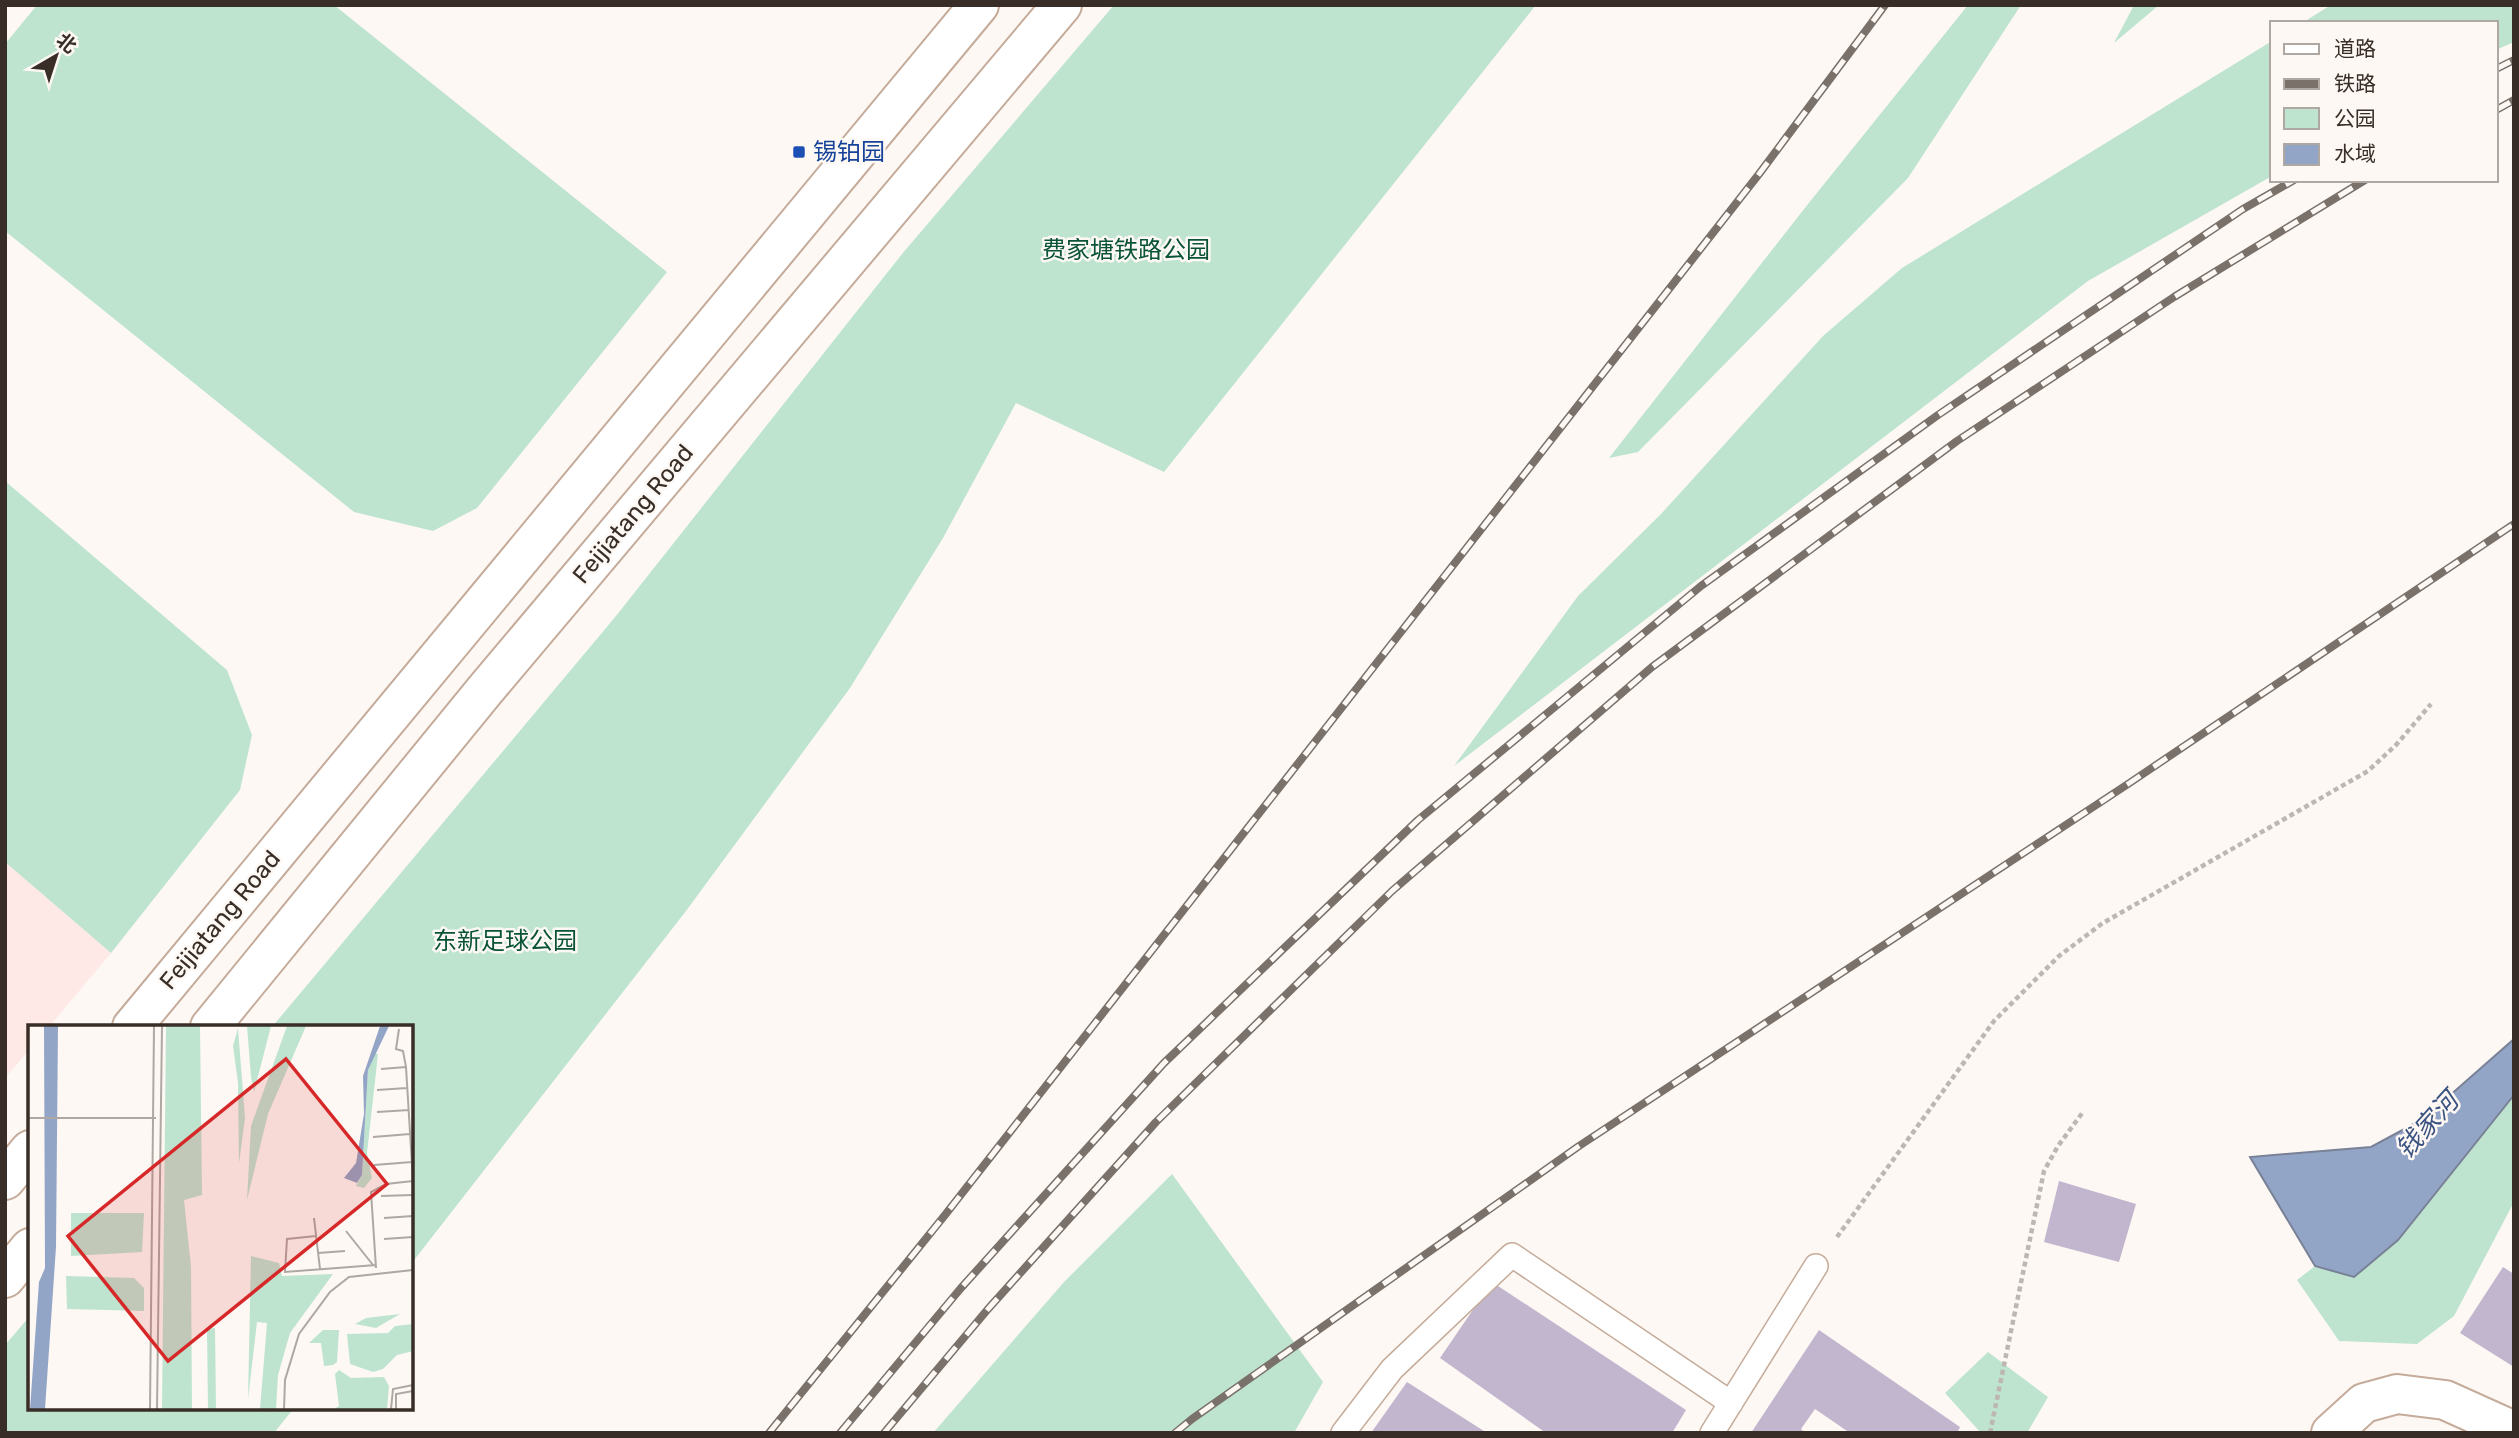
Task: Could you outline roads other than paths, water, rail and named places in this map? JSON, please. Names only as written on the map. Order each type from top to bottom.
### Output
[{"type":"street","name":"Feijiatang Road","points":[[134,1025],[979,5]]},
{"type":"street","name":"Feijiatang Road","points":[[212,1025],[485,690],[1062,5]]},
{"type":"street","points":[[441,654],[485,690]]},
{"type":"street","points":[[5,1180],[28,1152]]},
{"type":"street","points":[[5,1278],[28,1250]]},
{"type":"street","points":[[2331,1433],[2364,1403],[2396,1394],[2445,1400],[2514,1432]]},
{"type":"lane","points":[[1343,1433],[1392,1369],[1512,1255],[1731,1403]]},
{"type":"lane","points":[[1712,1433],[1816,1266]]},
{"type":"water","name":"钱家河","points":[[2514,1039],[2514,1095],[2398,1240],[2354,1277],[2315,1266],[2250,1157],[2371,1147],[2423,1119]]},
{"type":"railway","points":[[769,1433],[945,1215],[1759,174],[1885,5]]},
{"type":"railway","points":[[2498,68],[2514,60]]},
{"type":"railway","points":[[2498,109],[2514,100]]},
{"type":"railway","points":[[840,1433],[961,1288],[1164,1063],[1418,820],[1701,586],[1938,415],[2243,209],[2290,182]]},
{"type":"railway","points":[[884,1433],[988,1309],[1156,1122],[1392,891],[1652,667],[1957,441],[2174,297],[2362,182]]},
{"type":"railway","points":[[1175,1433],[1579,1146],[2128,784],[2514,524]]},
{"type":"place","name":"锡铂园","points":[[799,152]]},
{"type":"park label","name":"费家塘铁路公园","points":[[1126,250]]},
{"type":"park label","name":"东新足球公园","points":[[505,941]]}]
